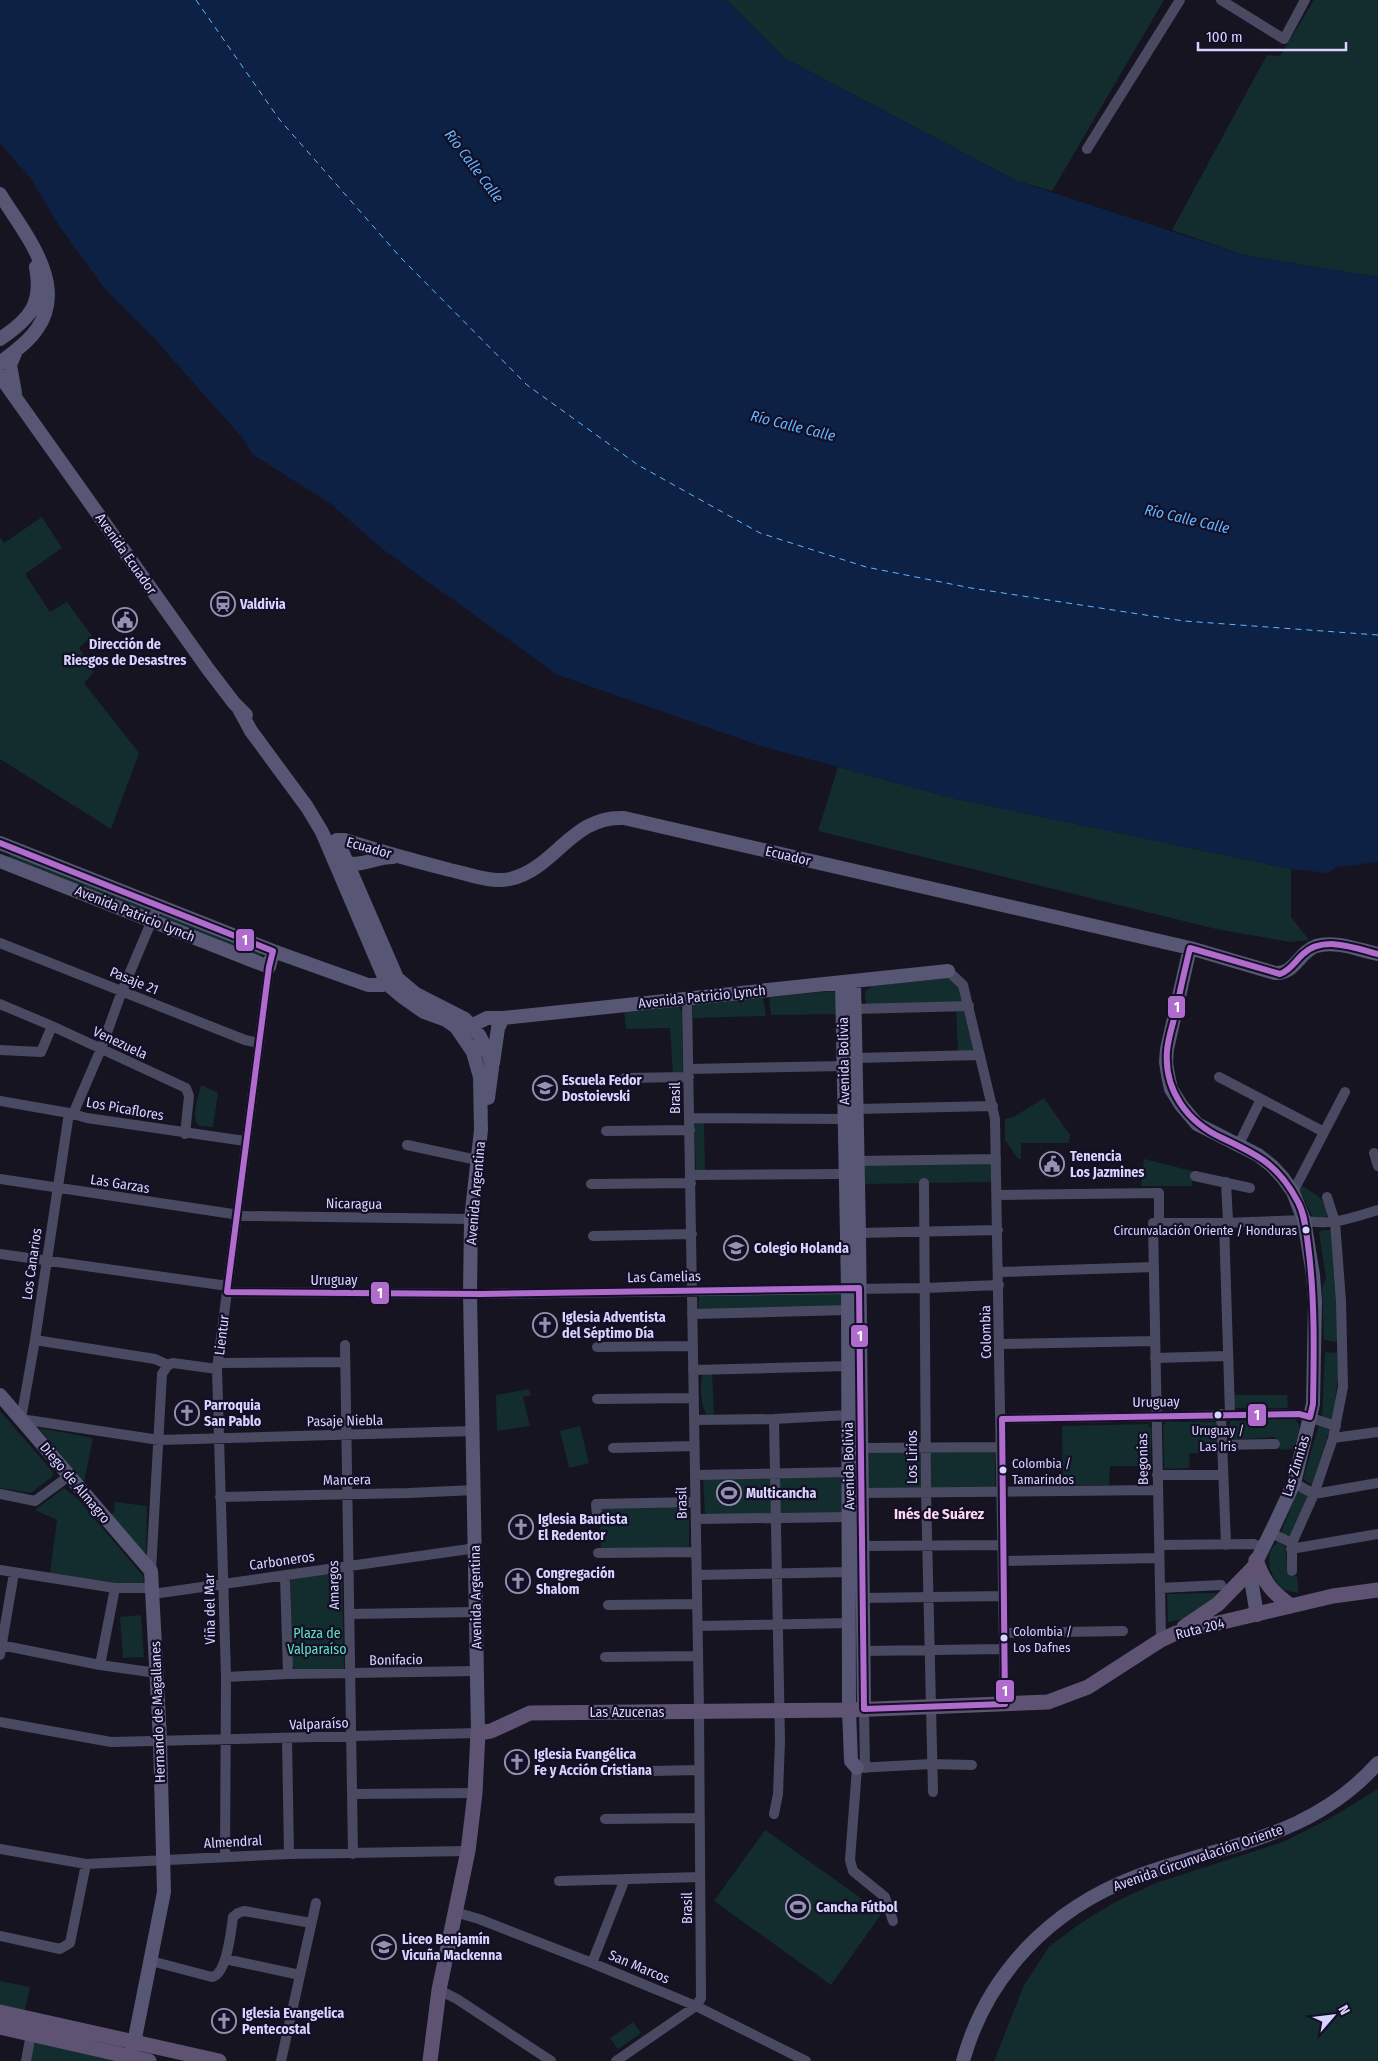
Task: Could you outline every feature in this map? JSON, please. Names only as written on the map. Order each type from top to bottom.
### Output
[{"type":"main road","points":[[1257,1559],[1264,1581],[1274,1594],[1292,1606]]},
{"type":"main road","points":[[1176,1633],[1218,1604],[1257,1559]]},
{"type":"main road","name":"Ruta 204","points":[[931,1708],[1048,1702],[1077,1692],[1098,1681],[1161,1640],[1176,1633],[1352,1592],[1378,1590]]},
{"type":"main road","name":"Las Azucenas","points":[[478,1733],[491,1731],[530,1713],[931,1708]]},
{"type":"main road","name":"Avenida Argentina","points":[[430,2061],[439,1990],[468,1851],[475,1793],[478,1733]]},
{"type":"main road","points":[[0,2012],[133,2049],[150,2061]]},
{"type":"main road","points":[[0,2027],[31,2034],[219,2061]]},
{"type":"street","points":[[1087,149],[1180,0]]},
{"type":"street","points":[[1221,0],[1284,38],[1305,0]]},
{"type":"street","points":[[0,194],[44,270],[48,300],[45,314],[37,330],[0,363]]},
{"type":"street","points":[[0,338],[22,323],[35,306],[38,295],[37,273],[26,238]]},
{"type":"street","points":[[16,396],[10,365],[18,348]]},
{"type":"street","points":[[0,376],[16,396]]},
{"type":"street","name":"Avenida Ecuador","points":[[16,396],[298,795]]},
{"type":"street","name":"Avenida Ecuador","points":[[239,709],[258,726],[306,788],[333,842]]},
{"type":"street","name":"Ecuador","points":[[298,795],[333,842],[341,862],[366,864],[389,857],[402,857]]},
{"type":"street","name":"Ecuador","points":[[333,842],[344,840],[492,880],[509,879],[534,868],[588,825],[602,820],[624,818],[1190,948],[1280,974],[1287,971],[1308,950],[1317,946],[1336,945],[1378,954]]},
{"type":"street","points":[[0,862],[4,844]]},
{"type":"street","name":"Avenida Patricio Lynch","points":[[4,844],[273,951],[350,979],[372,986],[392,981]]},
{"type":"street","name":"Avenida Patricio Lynch","points":[[0,862],[269,967]]},
{"type":"street","name":"Avenida Argentina","points":[[341,862],[357,887],[392,981]]},
{"type":"street","name":"Avenida Argentina","points":[[341,862],[378,961],[404,998],[424,1012],[465,1028],[486,1049],[492,1068],[481,1130],[471,1219],[470,1293],[478,1733]]},
{"type":"street","points":[[357,887],[358,873],[366,864]]},
{"type":"street","name":"Los Canarios","points":[[21,1419],[35,1340],[56,1188],[71,1113],[101,1049],[122,991],[158,906]]},
{"type":"street","name":"Pasaje 21","points":[[0,943],[245,1040],[259,1043]]},
{"type":"street","name":"Las Zinnias","points":[[1190,948],[1167,1049],[1166,1062],[1171,1089],[1181,1105],[1198,1124],[1258,1156],[1272,1166],[1292,1192],[1304,1220],[1313,1275],[1315,1302],[1313,1404],[1294,1482],[1257,1559],[1252,1585],[1257,1614]]},
{"type":"street","name":"Lientur","points":[[218,1366],[245,1141],[269,967],[273,951]]},
{"type":"street","points":[[350,979],[359,980],[368,977],[378,961]]},
{"type":"street","name":"Avenida Patricio Lynch","points":[[465,1028],[487,1018],[503,1018],[948,971]]},
{"type":"street","name":"Colombia","points":[[948,971],[962,985],[969,1006],[995,1119],[1002,1419],[1005,1704]]},
{"type":"street","name":"Avenida Bolivia","points":[[848,981],[854,1009],[846,1119],[846,1174],[861,1448],[863,1651],[851,1761],[861,1768]]},
{"type":"street","name":"Avenida Bolivia","points":[[848,981],[850,1062],[857,1110],[858,1233],[853,1288],[847,1310],[849,1366],[849,1623],[856,1709]]},
{"type":"street","name":"Brasil","points":[[687,998],[700,1818],[701,1998],[696,2006]]},
{"type":"street","name":"Venezuela","points":[[0,1004],[186,1088],[190,1096],[185,1134]]},
{"type":"street","points":[[854,1009],[969,1006]]},
{"type":"street","points":[[492,1068],[498,1028],[503,1018]]},
{"type":"street","points":[[0,1050],[41,1052],[52,1026]]},
{"type":"street","name":"Avenida Argentina","points":[[465,1028],[479,1068],[482,1094],[481,1130]]},
{"type":"street","points":[[626,1078],[980,1055]]},
{"type":"street","points":[[1219,1077],[1324,1132]]},
{"type":"street","points":[[1292,1192],[1345,1092]]},
{"type":"street","points":[[1238,1146],[1261,1099]]},
{"type":"street","name":"Los Picaflores","points":[[0,1101],[185,1134],[245,1141]]},
{"type":"street","points":[[857,1110],[993,1106]]},
{"type":"street","points":[[689,1118],[846,1119]]},
{"type":"street","points":[[606,1131],[690,1130]]},
{"type":"street","points":[[407,1145],[477,1160]]},
{"type":"street","points":[[1374,1153],[1378,1166]]},
{"type":"street","points":[[857,1161],[996,1159]]},
{"type":"street","points":[[592,1184],[846,1174]]},
{"type":"street","points":[[1196,1176],[1250,1188]]},
{"type":"street","name":"Las Garzas","points":[[0,1179],[236,1215]]},
{"type":"street","points":[[1226,1182],[1228,1356],[1222,1445],[1226,1545]]},
{"type":"street","name":"Los Lirios","points":[[924,1183],[926,1492],[933,1792]]},
{"type":"street","name":"Begonias","points":[[997,1195],[1158,1193],[1159,1223],[1153,1223],[1161,1640]]},
{"type":"street","points":[[1292,1571],[1291,1546],[1314,1494],[1333,1438],[1343,1388],[1341,1301],[1335,1222],[1327,1197]]},
{"type":"street","points":[[1159,1223],[1304,1220],[1335,1222],[1378,1210]]},
{"type":"street","name":"Nicaragua","points":[[236,1215],[471,1219]]},
{"type":"street","points":[[858,1233],[998,1230]]},
{"type":"street","points":[[593,1236],[692,1234]]},
{"type":"street","name":"Uruguay","points":[[0,1254],[227,1289],[470,1293]]},
{"type":"street","points":[[999,1272],[1154,1267]]},
{"type":"street","name":"Las Camelias","points":[[470,1293],[925,1288],[999,1285]]},
{"type":"street","points":[[692,1314],[847,1310]]},
{"type":"street","points":[[35,1340],[155,1359],[168,1365],[218,1366],[344,1362]]},
{"type":"street","points":[[1000,1344],[1155,1341]]},
{"type":"street","name":"Amargos","points":[[344,1346],[353,1854]]},
{"type":"street","points":[[597,1347],[693,1346]]},
{"type":"street","points":[[1155,1358],[1228,1356]]},
{"type":"street","name":"Hernando de Magallanes","points":[[133,2049],[164,1892],[160,1740],[151,1572],[162,1374],[168,1365]]},
{"type":"street","name":"Viña del Mar","points":[[218,1366],[218,1438],[226,1678],[225,1856]]},
{"type":"street","points":[[693,1370],[849,1366]]},
{"type":"street","name":"Diego de Almagro","points":[[0,1395],[151,1572]]},
{"type":"street","points":[[597,1399],[694,1398]]},
{"type":"street","name":"Uruguay","points":[[1002,1419],[1299,1414],[1336,1426]]},
{"type":"street","points":[[694,1420],[774,1419],[848,1415]]},
{"type":"street","name":"Pasaje Niebla","points":[[21,1419],[159,1440],[472,1431]]},
{"type":"street","points":[[774,1419],[780,1711],[778,1778],[774,1814]]},
{"type":"street","points":[[1333,1438],[1378,1432]]},
{"type":"street","points":[[1222,1445],[1275,1444]]},
{"type":"street","points":[[613,1448],[694,1446]]},
{"type":"street","points":[[861,1448],[1002,1447]]},
{"type":"street","points":[[695,1475],[848,1472]]},
{"type":"street","points":[[1157,1475],[1223,1475]]},
{"type":"street","points":[[0,1494],[35,1501],[69,1476]]},
{"type":"street","points":[[1294,1482],[1314,1494],[1378,1483]]},
{"type":"street","name":"Mancera","points":[[220,1497],[474,1490]]},
{"type":"street","points":[[861,1493],[1158,1490]]},
{"type":"street","points":[[597,1516],[596,1504],[695,1502]]},
{"type":"street","points":[[696,1519],[849,1517]]},
{"type":"street","points":[[1271,1533],[1291,1546],[1378,1534]]},
{"type":"street","points":[[862,1546],[1003,1544]]},
{"type":"street","points":[[1159,1545],[1254,1544],[1257,1559]]},
{"type":"street","name":"Carboneros","points":[[0,1570],[115,1588],[152,1591],[285,1576],[348,1565],[476,1548]]},
{"type":"street","points":[[598,1553],[696,1552]]},
{"type":"street","points":[[1003,1561],[1159,1558]]},
{"type":"street","points":[[697,1575],[849,1572]]},
{"type":"street","points":[[14,1573],[1,1648],[157,1673]]},
{"type":"street","points":[[285,1576],[288,1674]]},
{"type":"street","points":[[1160,1588],[1222,1586]]},
{"type":"street","points":[[100,1665],[115,1588]]},
{"type":"street","points":[[862,1598],[1004,1596]]},
{"type":"street","points":[[608,1605],[697,1604]]},
{"type":"street","points":[[349,1614],[477,1612]]},
{"type":"street","points":[[698,1626],[849,1623]]},
{"type":"street","points":[[1004,1633],[1123,1631]]},
{"type":"street","points":[[863,1651],[1004,1649]]},
{"type":"street","points":[[605,1657],[698,1656]]},
{"type":"street","name":"Bonifacio","points":[[226,1678],[288,1674],[350,1675],[477,1671]]},
{"type":"street","name":"Valparaíso","points":[[0,1722],[111,1742],[478,1733]]},
{"type":"street","points":[[287,1739],[289,1854]]},
{"type":"street","name":"Avenida Circunvalación Oriente","points":[[963,2061],[978,2017],[999,1982],[1024,1951],[1069,1912],[1103,1891],[1136,1876],[1233,1848],[1298,1823],[1344,1794],[1378,1763]]},
{"type":"street","points":[[893,1921],[885,1897],[853,1871],[850,1860],[861,1768],[931,1764],[972,1765]]},
{"type":"street","points":[[604,1772],[699,1770]]},
{"type":"street","points":[[352,1794],[475,1793]]},
{"type":"street","points":[[605,1819],[700,1818]]},
{"type":"street","name":"Almendral","points":[[0,1849],[86,1864],[225,1856],[468,1851]]},
{"type":"street","points":[[0,1936],[60,1949],[70,1943],[86,1864]]},
{"type":"street","points":[[559,1881],[700,1878]]},
{"type":"street","points":[[592,1962],[625,1879]]},
{"type":"street","points":[[281,2061],[316,1903]]},
{"type":"street","points":[[151,1961],[212,1977],[219,1974],[226,1959],[233,1917],[238,1913],[244,1911],[311,1923]]},
{"type":"street","name":"San Marcos","points":[[455,1912],[479,1919],[592,1962],[696,2006],[806,2061]]},
{"type":"street","points":[[226,1959],[300,1975]]},
{"type":"street","points":[[439,1990],[457,1999],[551,2061]]},
{"type":"street","points":[[616,2061],[696,2006]]},
{"type":"street","points":[[26,2061],[31,2034]]},
{"type":"green space","points":[[727,0],[1164,0],[1052,191],[1017,181],[786,59]]},
{"type":"green space","points":[[1314,0],[1378,0],[1378,277],[1244,255],[1172,230],[1267,55],[1280,56]]},
{"type":"green space","points":[[42,517],[62,548],[25,574],[50,612],[67,602],[92,636],[79,648],[94,672],[84,683],[139,753],[111,829],[0,759],[0,537],[4,543]]},
{"type":"green space","points":[[838,767],[952,798],[1291,869],[1291,917],[1309,940],[1290,942],[1216,929],[818,831]]},
{"type":"green space","points":[[10,854],[149,907],[149,913],[9,859]]},
{"type":"green space","points":[[163,913],[260,952],[261,955],[259,957],[160,917]]},
{"type":"green space","points":[[948,978],[962,991],[976,1053],[958,1053],[956,1006],[866,1006],[865,991],[872,986]]},
{"type":"green space","points":[[832,991],[837,995],[838,1014],[771,1015],[769,997]]},
{"type":"green space","points":[[763,997],[766,1016],[693,1018],[693,1003]]},
{"type":"green space","points":[[676,1003],[682,1012],[683,1074],[673,1074],[670,1028],[626,1029],[624,1008]]},
{"type":"green space","points":[[201,1085],[218,1093],[213,1127],[199,1126],[196,1122],[195,1112]]},
{"type":"green space","points":[[1044,1098],[1070,1135],[1069,1143],[1021,1143],[1021,1159],[1018,1159],[1005,1140],[1005,1119],[1015,1116]]},
{"type":"green space","points":[[694,1120],[704,1121],[705,1172],[696,1172]]},
{"type":"green space","points":[[1144,1159],[1192,1171],[1192,1186],[1141,1186]]},
{"type":"green space","points":[[991,1163],[991,1182],[865,1184],[864,1164]]},
{"type":"green space","points":[[1302,1186],[1322,1200],[1328,1214],[1326,1217],[1313,1218],[1300,1190]]},
{"type":"green space","points":[[1331,1230],[1334,1234],[1338,1337],[1336,1342],[1324,1340],[1322,1288],[1326,1278],[1319,1232]]},
{"type":"green space","points":[[840,1292],[842,1307],[698,1310],[699,1296]]},
{"type":"green space","points":[[1325,1352],[1337,1353],[1338,1378],[1333,1420],[1322,1417]]},
{"type":"green space","points":[[712,1373],[714,1415],[706,1415],[701,1395],[701,1384],[703,1374]]},
{"type":"green space","points":[[529,1389],[531,1395],[523,1397],[530,1426],[497,1431],[496,1395]]},
{"type":"green space","points":[[1232,1395],[1287,1395],[1288,1408],[1232,1408]]},
{"type":"green space","points":[[0,1411],[53,1472],[52,1477],[31,1493],[0,1488]]},
{"type":"green space","points":[[1295,1419],[1300,1430],[1293,1449],[1279,1450],[1280,1443],[1275,1437],[1229,1440],[1229,1424],[1231,1421]]},
{"type":"green space","points":[[1166,1422],[1215,1422],[1218,1425],[1217,1453],[1190,1453],[1189,1468],[1164,1469],[1163,1425]]},
{"type":"green space","points":[[1148,1424],[1152,1429],[1150,1466],[1110,1466],[1109,1485],[1063,1485],[1062,1426]]},
{"type":"green space","points":[[1319,1425],[1330,1429],[1312,1485],[1303,1479]]},
{"type":"green space","points":[[580,1426],[589,1463],[569,1468],[560,1431]]},
{"type":"green space","points":[[39,1428],[93,1438],[84,1483]]},
{"type":"green space","points":[[995,1451],[995,1487],[864,1490],[864,1452]]},
{"type":"green space","points":[[846,1477],[847,1514],[705,1515],[703,1478]]},
{"type":"green space","points":[[64,1488],[77,1498],[144,1577],[143,1584],[115,1583],[50,1573],[57,1520],[35,1510]]},
{"type":"green space","points":[[1298,1490],[1308,1496],[1290,1537],[1281,1532]]},
{"type":"green space","points":[[115,1502],[147,1506],[146,1560],[108,1517],[114,1512]]},
{"type":"green space","points":[[689,1506],[689,1547],[601,1550],[599,1508]]},
{"type":"green space","points":[[1278,1542],[1285,1546],[1288,1573],[1291,1576],[1297,1576],[1299,1593],[1283,1589],[1278,1585],[1271,1572],[1270,1552]]},
{"type":"green space","name":"Plaza de Valparaíso","points":[[340,1570],[342,1576],[344,1670],[296,1671],[291,1663],[291,1578]]},
{"type":"green space","points":[[1218,1593],[1221,1596],[1189,1618],[1168,1622],[1167,1594]]},
{"type":"green space","points":[[141,1615],[144,1657],[123,1658],[120,1617]]},
{"type":"green space","points":[[1378,1789],[1378,2061],[994,2061],[1024,1985],[1049,1947],[1078,1925],[1115,1902],[1156,1883],[1283,1842],[1327,1820]]},
{"type":"green space","name":"Cancha Fútbol","points":[[765,1830],[882,1913],[831,1985],[714,1901]]},
{"type":"green space","points":[[0,1981],[30,1987],[25,2010],[0,2005]]},
{"type":"green space","points":[[633,2022],[641,2033],[618,2049],[610,2038]]},
{"type":"green space","points":[[36,2041],[129,2061],[29,2061],[33,2044]]},
{"type":"water","name":"Río Calle Calle","points":[[0,0],[727,0],[786,59],[1017,181],[1244,255],[1378,277],[1378,862],[1336,867],[1328,873],[1291,869],[952,798],[761,746],[558,675],[385,551],[331,504],[252,454],[245,441],[154,338],[104,288],[58,224],[31,179],[0,143]]},
{"type":"ferry route","points":[[196,0],[279,119],[401,258],[527,385],[638,465],[760,533],[866,567],[971,588],[1184,621],[1378,635]]},
{"type":"transit line","name":"1","points":[[0,843],[273,951],[269,967],[227,1292],[481,1294],[859,1288],[864,1709],[1005,1704],[1002,1419],[1299,1414],[1310,1417],[1313,1404],[1313,1305],[1308,1245],[1302,1212],[1283,1178],[1266,1162],[1209,1131],[1188,1114],[1180,1103],[1169,1079],[1167,1065],[1169,1036],[1190,948],[1280,974],[1290,968],[1311,948],[1320,945],[1349,946],[1378,954]]},
{"type":"place","name":"Valdivia","points":[[223,604]]},
{"type":"place","name":"Dirección de Riesgos de Desastres","points":[[125,620]]},
{"type":"place","name":"Escuela Fedor Dostoievski","points":[[545,1088]]},
{"type":"place","name":"Tenencia Los Jazmines","points":[[1052,1164]]},
{"type":"place","name":"Circunvalación Oriente / Honduras","points":[[1306,1230]]},
{"type":"place","name":"Colegio Holanda","points":[[736,1248]]},
{"type":"place","name":"Iglesia Adventista del Séptimo Día","points":[[545,1325]]},
{"type":"place","name":"Parroquia San Pablo","points":[[187,1413]]},
{"type":"place","name":"Uruguay / Las Iris","points":[[1218,1415]]},
{"type":"place","name":"Colombia / Tamarindos","points":[[1003,1470]]},
{"type":"place","name":"Multicancha","points":[[729,1493]]},
{"type":"place","name":"Iglesia Bautista El Redentor","points":[[521,1527]]},
{"type":"place","name":"Congregación Shalom","points":[[518,1581]]},
{"type":"place","name":"Colombia / Los Dafnes","points":[[1004,1638]]},
{"type":"place","name":"Iglesia Evangélica Fe y Acción Cristiana","points":[[517,1762]]},
{"type":"place","name":"Cancha Fútbol","points":[[798,1907]]},
{"type":"place","name":"Liceo Benjamín Vicuña Mackenna","points":[[384,1947]]},
{"type":"place","name":"Iglesia Evangelica Pentecostal","points":[[224,2021]]},
{"type":"district","name":"Inés de Suárez","points":[[939,1514]]}]
